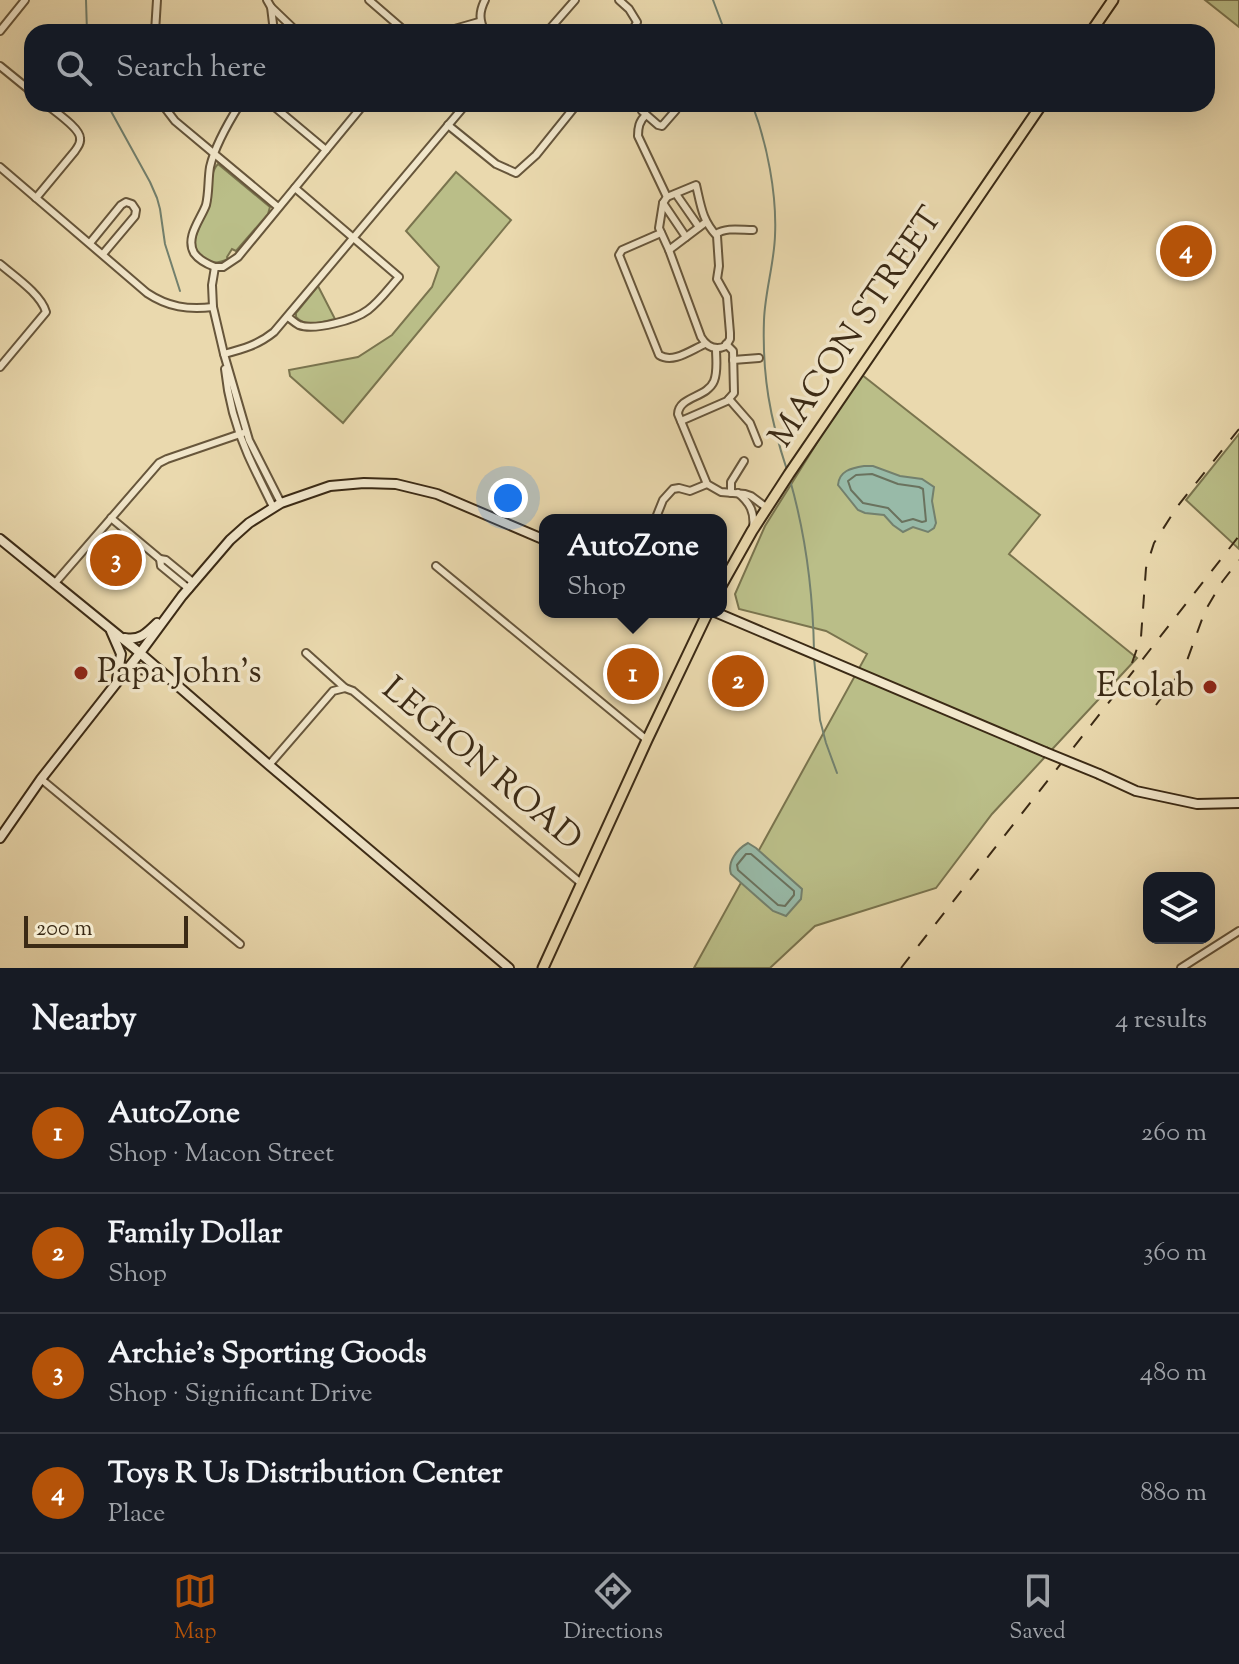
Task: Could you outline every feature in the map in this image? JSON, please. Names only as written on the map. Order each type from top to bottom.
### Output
[{"type":"main road","points":[[1096,24],[1113,0]]},
{"type":"main road","name":"MACON STREET","points":[[727,575],[767,508],[1037,112]]},
{"type":"main road","points":[[0,838],[41,779],[191,586],[230,540],[277,505],[330,486],[396,484],[437,494],[539,537]]},
{"type":"main road","points":[[0,539],[140,653],[509,968]]},
{"type":"main road","points":[[186,576],[198,574],[207,567]]},
{"type":"main road","points":[[122,638],[133,640],[141,637],[170,612]]},
{"type":"main road","points":[[727,617],[1136,791],[1197,804],[1239,803]]},
{"type":"main road","points":[[543,968],[705,618]]},
{"type":"main road","points":[[109,627],[121,654],[115,685]]},
{"type":"main road","points":[[115,685],[138,669],[162,673]]},
{"type":"street","points":[[0,31],[25,0]]},
{"type":"street","points":[[156,24],[157,0]]},
{"type":"street","points":[[369,0],[397,24]]},
{"type":"street","points":[[379,9],[386,0]]},
{"type":"street","points":[[472,24],[479,22],[485,0]]},
{"type":"street","points":[[554,24],[575,0]]},
{"type":"street","points":[[619,0],[629,9],[636,24]]},
{"type":"street","points":[[269,4],[289,24]]},
{"type":"street","points":[[269,4],[273,24]]},
{"type":"street","points":[[0,66],[24,86]]},
{"type":"street","points":[[36,198],[79,144],[79,133],[56,112]]},
{"type":"street","points":[[168,112],[278,207]]},
{"type":"street","points":[[235,112],[214,154],[207,202],[193,233],[194,252],[215,267],[223,267],[238,257],[357,112]]},
{"type":"street","points":[[281,112],[326,150]]},
{"type":"street","points":[[224,354],[262,342],[288,317],[459,112]]},
{"type":"street","points":[[448,125],[496,164],[516,173],[536,155],[571,112]]},
{"type":"street","points":[[643,112],[662,126],[674,112]]},
{"type":"street","points":[[646,115],[638,128],[638,136],[665,200],[686,237]]},
{"type":"street","points":[[0,167],[158,300],[185,308],[213,307]]},
{"type":"street","points":[[676,194],[703,224],[716,234],[718,241],[717,279],[727,297],[730,339],[722,348],[716,349],[705,344],[659,228],[665,200],[676,194],[696,185],[703,224]]},
{"type":"street","points":[[288,317],[300,326],[319,326],[350,319],[366,312],[399,277],[295,188]]},
{"type":"street","points":[[90,243],[121,205],[126,202],[132,204],[136,210],[135,216],[103,254]]},
{"type":"street","points":[[669,250],[703,224]]},
{"type":"street","points":[[716,234],[728,230],[753,230]]},
{"type":"street","points":[[661,233],[622,250],[619,255],[653,341],[659,355],[670,360],[705,344]]},
{"type":"street","points":[[0,264],[44,304],[46,312],[0,367]]},
{"type":"street","points":[[215,267],[213,307],[224,354],[227,388],[249,457],[277,505]]},
{"type":"street","points":[[681,421],[729,399],[734,393],[733,351],[726,344]]},
{"type":"street","points":[[716,349],[716,373],[712,385],[707,391],[681,404],[678,414],[707,484],[721,492],[751,496],[767,508]]},
{"type":"street","points":[[0,351],[8,357]]},
{"type":"street","points":[[733,360],[759,358]]},
{"type":"street","points":[[729,399],[750,423],[758,443]]},
{"type":"street","points":[[55,583],[159,463],[243,433]]},
{"type":"street","points":[[744,461],[731,482],[735,493],[748,502],[753,512],[752,531]]},
{"type":"street","points":[[657,514],[663,500],[673,489],[690,491],[707,484]]},
{"type":"street","points":[[111,518],[160,559],[166,560],[186,576],[191,586]]},
{"type":"street","points":[[160,559],[161,566],[191,586]]},
{"type":"street","points":[[436,566],[647,740]]},
{"type":"street","name":"LEGION ROAD","points":[[306,653],[582,884]]},
{"type":"street","name":"LEGION ROAD","points":[[269,765],[333,691],[345,688]]},
{"type":"street","points":[[41,779],[240,944]]},
{"type":"street","points":[[1181,968],[1239,931]]},
{"type":"green space","points":[[1205,0],[1239,0],[1239,27]]},
{"type":"green space","points":[[218,164],[270,207],[268,214],[236,251],[232,249],[228,259],[213,263],[198,253],[195,241],[208,207],[213,173]]},
{"type":"green space","points":[[456,172],[511,220],[343,423],[290,376],[289,370],[358,357],[392,335],[432,287],[439,267],[406,231]]},
{"type":"green space","points":[[318,286],[335,319],[304,322],[296,317],[296,313]]},
{"type":"green space","points":[[857,371],[1040,515],[1009,554],[1137,658],[992,814],[936,888],[815,926],[770,968],[694,968],[867,654],[826,631],[739,609],[735,594],[765,526]]},
{"type":"green space","points":[[1239,434],[1239,549],[1186,500]]},
{"type":"water","points":[[864,466],[922,479],[934,487],[934,528],[928,532],[913,527],[903,532],[884,515],[858,510],[838,485],[843,473]]},
{"type":"water","points":[[748,843],[802,889],[801,899],[786,916],[773,911],[731,874],[730,865],[734,856]]},
{"type":"waterway","points":[[86,0],[87,24]]},
{"type":"waterway","points":[[713,0],[722,24]]},
{"type":"waterway","points":[[111,112],[157,198],[165,244],[180,291]]},
{"type":"waterway","points":[[755,112],[773,186],[775,220],[764,320],[764,359],[772,415],[787,470]]},
{"type":"waterway","points":[[790,480],[808,565],[814,651]]},
{"type":"waterway","points":[[814,658],[820,720],[837,773]]},
{"type":"railway","points":[[1132,663],[1141,637],[1146,568],[1154,543],[1177,507],[1239,429]]},
{"type":"railway","points":[[901,968],[1239,536]]},
{"type":"railway","points":[[1156,705],[1185,666],[1205,611],[1239,560]]},
{"type":"place","name":"Toys R Us Distribution Center","points":[[1186,251]]},
{"type":"place","name":"Archie's Sporting Goods","points":[[116,560]]},
{"type":"place","name":"Papa John's","points":[[81,673]]},
{"type":"place","name":"AutoZone","points":[[633,674]]},
{"type":"place","name":"Family Dollar","points":[[738,681]]},
{"type":"place","name":"Ecolab","points":[[1210,687]]}]
